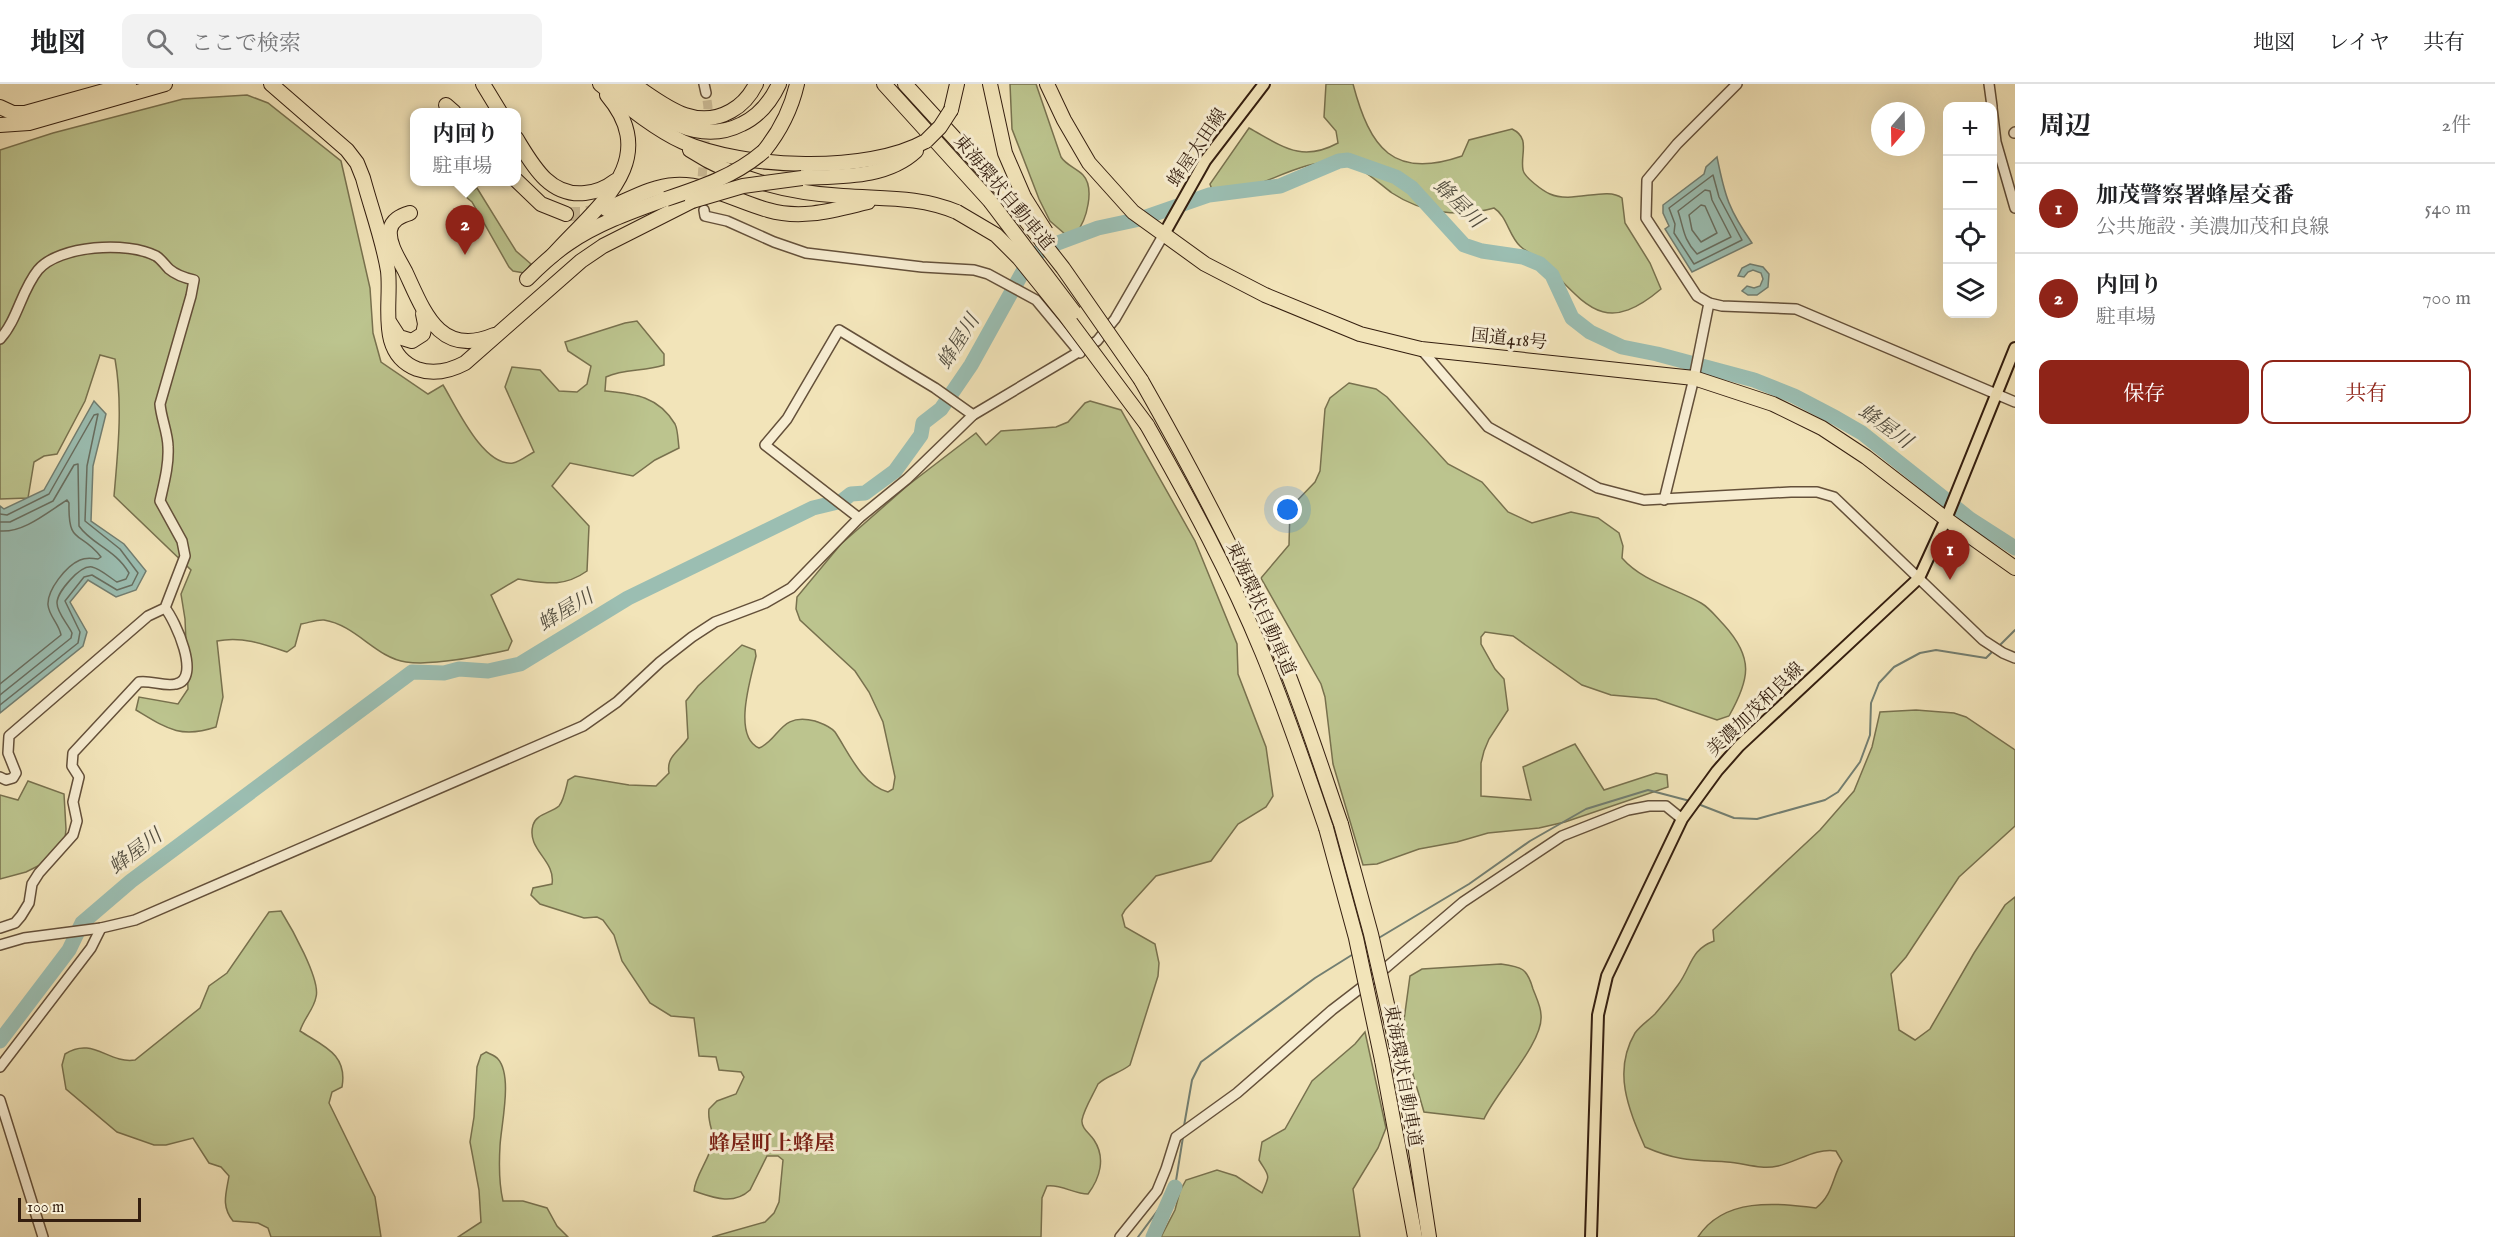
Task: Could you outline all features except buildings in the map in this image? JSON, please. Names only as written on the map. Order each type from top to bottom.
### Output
[{"type":"highway","points":[[0,124],[34,116],[129,84]]},
{"type":"highway","points":[[0,116],[13,121],[165,84]]},
{"type":"highway","points":[[271,84],[347,150],[357,163],[386,262],[390,339],[400,357],[410,366],[431,372],[448,370],[465,363],[562,276],[592,253],[692,201],[743,186],[885,169],[907,160],[940,127],[951,110],[957,84]]},
{"type":"highway","points":[[483,84],[498,108]]},
{"type":"highway","points":[[598,84],[704,159],[754,181],[817,194],[890,197],[923,201],[957,212],[996,235],[1019,258],[1065,315],[1147,425]]},
{"type":"highway","points":[[527,279],[553,255],[610,192],[623,172],[630,147],[627,128],[618,109],[598,84]]},
{"type":"highway","points":[[617,84],[669,121],[695,131],[707,132],[733,129],[755,116],[771,99],[779,84]]},
{"type":"highway","points":[[633,84],[668,109],[700,119],[717,117],[738,107],[746,100],[756,84]]},
{"type":"highway","points":[[553,255],[591,230],[725,177],[750,162],[764,151],[785,120],[797,84]]},
{"type":"highway","name":"東海環状自動車道","points":[[884,84],[990,201],[1070,306],[1147,425],[1207,534],[1253,632],[1287,717],[1326,828],[1356,938],[1382,1060],[1415,1237]]},
{"type":"highway","name":"東海環状自動車道","points":[[905,84],[1001,189],[1042,240],[1141,380],[1222,529],[1272,637],[1301,710],[1341,824],[1368,923],[1397,1048],[1429,1237]]},
{"type":"highway","points":[[990,84],[1005,153],[1024,197],[1120,341],[1141,380]]},
{"type":"highway","name":"国道418号","points":[[1047,84],[1064,120],[1089,162],[1133,212],[1205,264],[1265,295],[1360,334],[1421,349],[1694,378],[1773,404],[1822,428],[1866,457],[1946,519],[2015,568]]},
{"type":"highway","points":[[0,96],[10,108],[34,116]]},
{"type":"highway","points":[[0,107],[19,114],[34,116]]},
{"type":"highway","points":[[664,132],[690,145],[713,152],[747,159],[795,164],[876,158],[903,152],[926,141]]},
{"type":"highway","points":[[521,146],[540,175],[562,190],[580,193],[596,191],[611,184],[623,172]]},
{"type":"highway","points":[[521,185],[541,204],[566,214]]},
{"type":"highway","points":[[606,208],[654,189],[676,185],[697,187],[770,210],[800,214],[830,212],[890,197]]},
{"type":"highway","points":[[410,213],[402,215],[394,222],[390,238],[422,308],[434,327],[457,340],[475,341],[501,332]]},
{"type":"highway","points":[[389,318],[392,329],[399,337],[412,341],[420,337],[425,329],[422,308]]},
{"type":"main road","name":"蜂屋太田線","points":[[1164,234],[1205,161],[1264,84]]},
{"type":"main road","name":"美濃加茂和良線","points":[[1591,1237],[1598,1024],[1607,976],[1685,815],[1697,797],[1739,746],[1919,578],[1946,519],[2015,348]]},
{"type":"street","points":[[1737,84],[1677,144],[1647,180],[1646,218],[1697,296],[1709,303],[1722,306],[1796,309],[2015,402]]},
{"type":"street","points":[[1989,84],[1991,102]]},
{"type":"street","points":[[1997,145],[2015,208]]},
{"type":"street","points":[[704,210],[705,216],[727,221],[774,242],[806,252],[922,267],[974,270],[988,274],[1036,300],[1080,353]]},
{"type":"street","points":[[0,945],[24,938],[101,928],[135,920],[583,726],[617,702],[660,662],[692,637],[715,622],[765,603],[792,588],[859,519],[907,480],[973,415],[1080,353],[1097,340],[1115,319],[1164,234]]},
{"type":"street","points":[[0,339],[7,331],[28,284],[39,269],[51,258],[66,253],[98,248],[136,249],[157,257],[171,271],[194,280],[160,404],[161,421],[168,444],[166,473],[160,501],[182,541],[185,556],[165,608],[148,616],[9,736],[8,753],[16,773],[13,778],[6,780],[0,777]]},
{"type":"street","points":[[1664,500],[1694,378],[1709,303]]},
{"type":"street","points":[[859,519],[765,445],[787,419],[839,330],[935,388],[973,415]]},
{"type":"street","points":[[1421,349],[1488,426],[1598,488],[1644,500],[1791,492],[1817,492],[1834,497],[1983,640],[2015,658]]},
{"type":"street","points":[[0,928],[15,923],[29,903],[32,884],[39,873],[71,839],[76,829],[73,802],[79,777],[72,766],[73,753],[139,682],[177,684],[184,681],[186,676],[179,628],[165,608]]},
{"type":"street","points":[[1120,1237],[1157,1191],[1167,1169],[1176,1137],[1238,1093],[1332,1010],[1375,978],[1462,902],[1562,836],[1628,810],[1666,806],[1685,815]]},
{"type":"street","points":[[0,1067],[91,948],[101,928]]},
{"type":"street","points":[[0,1101],[43,1237]]},
{"type":"green space","points":[[1010,84],[1036,84],[1061,157],[1087,181],[1088,204],[1076,233],[1065,234],[1050,221],[1039,199],[1012,129]]},
{"type":"green space","points":[[1326,84],[1353,84],[1368,126],[1377,141],[1388,153],[1402,161],[1418,164],[1462,156],[1469,140],[1512,129],[1518,133],[1523,142],[1524,173],[1543,190],[1559,197],[1608,194],[1622,198],[1625,223],[1650,263],[1661,289],[1641,304],[1624,311],[1609,313],[1596,309],[1571,290],[1543,262],[1520,246],[1502,216],[1494,208],[1468,213],[1428,209],[1404,200],[1362,170],[1341,162],[1319,163],[1296,169],[1253,186],[1212,190],[1210,184],[1249,128],[1282,146],[1302,152],[1325,149],[1338,143],[1336,131],[1324,117]]},
{"type":"green space","points":[[247,95],[268,103],[341,161],[370,288],[373,333],[381,362],[428,394],[443,385],[463,420],[481,446],[491,455],[502,462],[513,463],[534,452],[505,387],[512,367],[540,370],[559,391],[577,392],[587,384],[591,366],[568,351],[565,342],[637,321],[664,354],[664,365],[620,372],[606,377],[605,391],[636,395],[661,407],[675,424],[679,448],[655,460],[633,476],[570,463],[552,486],[589,526],[587,571],[570,580],[554,583],[518,579],[491,595],[512,641],[508,650],[443,662],[406,662],[385,654],[346,628],[322,620],[301,624],[295,646],[287,652],[244,640],[217,641],[223,697],[216,727],[183,732],[156,722],[136,710],[139,697],[178,704],[188,689],[185,619],[181,594],[191,570],[114,496],[119,410],[115,359],[100,355],[85,401],[57,454],[44,456],[34,462],[28,498],[0,499],[0,150],[53,133],[183,99]]},
{"type":"green space","points":[[477,188],[516,251],[531,264],[524,273],[513,271],[509,267],[472,202],[465,196]]},
{"type":"green space","points":[[1349,383],[1376,389],[1387,397],[1448,464],[1482,482],[1508,512],[1532,523],[1571,512],[1598,518],[1619,533],[1623,546],[1622,558],[1630,566],[1649,579],[1701,603],[1734,637],[1744,659],[1745,680],[1736,703],[1729,716],[1717,720],[1656,699],[1611,695],[1582,685],[1513,636],[1485,632],[1481,637],[1481,644],[1495,669],[1504,679],[1508,710],[1484,751],[1481,763],[1481,796],[1531,800],[1523,767],[1575,744],[1604,790],[1656,773],[1667,775],[1668,787],[1565,822],[1539,828],[1488,833],[1419,849],[1377,864],[1363,865],[1333,764],[1325,697],[1321,684],[1261,578],[1289,545],[1290,508],[1315,482],[1320,471],[1325,409],[1330,398]]},
{"type":"green space","points":[[1090,401],[1121,410],[1195,541],[1237,644],[1238,674],[1266,747],[1273,796],[1266,807],[1238,824],[1211,861],[1156,876],[1122,915],[1125,927],[1155,944],[1159,963],[1158,976],[1130,1065],[1098,1084],[1083,1116],[1083,1126],[1094,1140],[1100,1154],[1100,1168],[1096,1181],[1088,1194],[1057,1186],[1047,1186],[1042,1198],[1041,1237],[712,1237],[765,1222],[774,1213],[779,1202],[783,1160],[778,1156],[767,1156],[750,1190],[737,1198],[722,1199],[694,1191],[713,1142],[709,1109],[717,1101],[736,1094],[744,1077],[741,1072],[719,1070],[716,1057],[699,1056],[694,1018],[671,1016],[650,1003],[622,961],[614,935],[603,920],[597,917],[584,918],[540,904],[531,895],[533,888],[552,884],[550,868],[534,841],[533,825],[540,816],[559,806],[568,780],[575,776],[629,785],[656,786],[669,773],[671,758],[688,738],[686,701],[698,686],[742,645],[755,650],[756,656],[745,719],[746,732],[751,742],[759,748],[772,739],[787,723],[803,719],[815,721],[835,732],[857,767],[871,783],[888,792],[893,789],[895,777],[883,722],[869,692],[855,671],[800,620],[796,609],[797,597],[841,544],[907,486],[976,433],[986,445],[1001,431],[1056,427],[1068,422],[1085,403]]},
{"type":"green space","points":[[1916,710],[1954,713],[1966,717],[2015,750],[2015,826],[1959,877],[1906,957],[1891,974],[1899,1030],[1915,1040],[1930,1029],[1974,953],[2005,905],[2015,897],[2015,1237],[1698,1237],[1709,1224],[1736,1209],[1768,1204],[1816,1208],[1826,1198],[1842,1161],[1836,1151],[1821,1151],[1786,1164],[1758,1167],[1685,1159],[1645,1147],[1633,1119],[1625,1091],[1624,1076],[1628,1048],[1637,1030],[1655,1014],[1683,978],[1692,959],[1700,949],[1714,941],[1713,930],[1820,830],[1854,791],[1872,747],[1880,712]]},
{"type":"green space","points":[[28,781],[64,794],[66,829],[64,848],[48,861],[26,872],[0,879],[0,795],[18,800]]},
{"type":"green space","points":[[281,911],[310,967],[316,989],[315,1001],[300,1031],[332,1052],[341,1066],[342,1087],[332,1092],[329,1103],[375,1197],[381,1237],[271,1237],[268,1228],[258,1223],[233,1221],[226,1205],[229,1176],[221,1167],[209,1163],[193,1138],[166,1145],[154,1145],[117,1132],[66,1089],[62,1065],[65,1054],[84,1048],[125,1060],[135,1060],[200,1008],[209,986],[227,973],[269,912]]},
{"type":"green space","points":[[1501,964],[1519,968],[1528,977],[1541,1012],[1540,1026],[1535,1039],[1484,1119],[1424,1112],[1404,1044],[1404,1020],[1410,976],[1422,969]]},
{"type":"green space","points":[[1365,1032],[1386,1128],[1378,1148],[1353,1189],[1360,1237],[1161,1237],[1175,1210],[1180,1191],[1186,1180],[1217,1170],[1236,1176],[1262,1193],[1268,1175],[1259,1160],[1262,1142],[1285,1129],[1312,1081],[1355,1044]]},
{"type":"green space","points":[[486,1052],[498,1059],[505,1077],[499,1159],[503,1201],[523,1201],[547,1208],[557,1226],[568,1237],[458,1237],[481,1222],[479,1190],[470,1142],[477,1067],[481,1055]]},
{"type":"water","points":[[1717,157],[1729,203],[1752,243],[1692,272],[1665,229],[1669,226],[1663,213],[1663,205],[1704,174],[1706,167]]},
{"type":"water","points":[[1750,264],[1763,267],[1769,274],[1768,287],[1757,295],[1748,295],[1742,291],[1747,286],[1754,288],[1760,286],[1763,279],[1761,273],[1753,270],[1744,277],[1738,276],[1742,268]]},
{"type":"water","points":[[94,401],[106,414],[93,466],[91,521],[124,544],[146,571],[136,590],[116,597],[88,580],[70,602],[87,632],[83,646],[0,713],[0,506],[4,509],[44,490]]},
{"type":"waterway","name":"蜂屋川","points":[[0,1041],[69,950],[82,923],[131,881],[412,672],[444,673],[459,669],[488,671],[520,664],[628,598],[813,508],[842,501],[851,494],[865,493],[895,471],[921,435],[923,423],[941,409],[971,365],[1026,266],[1036,254],[1047,247],[1098,228],[1140,219],[1209,195],[1280,186],[1339,161],[1348,160],[1396,177],[1412,188],[1464,245],[1482,251],[1523,257],[1540,264],[1552,275],[1572,318],[1590,332],[1622,347],[1754,380],[1794,396],[1836,418],[1862,433],[1970,519],[2015,548]]},
{"type":"waterway","points":[[1998,647],[2015,630]]},
{"type":"waterway","points":[[1698,804],[1734,818],[1757,819],[1825,800],[1838,792],[1860,762],[1870,735],[1871,703],[1879,683],[1894,667],[1920,653],[1936,650],[1986,658],[1993,651]]},
{"type":"waterway","points":[[1377,939],[1469,884],[1530,841],[1586,809],[1648,790],[1690,801]]},
{"type":"waterway","points":[[1184,1126],[1192,1080],[1201,1062],[1315,978],[1355,953]]},
{"type":"waterway","points":[[1138,1237],[1175,1187],[1183,1137]]},
{"type":"waterway","points":[[1153,1237],[1175,1187]]},
{"type":"tunnel","points":[[701,190],[708,107],[706,93]]},
{"type":"tunnel","points":[[566,214],[583,214],[601,210]]},
{"type":"place","name":"内回り","points":[[465,255]]},
{"type":"place","name":"加茂警察署蜂屋交番","points":[[1950,580]]},
{"type":"district","name":"蜂屋町上蜂屋","points":[[772,1144]]}]
